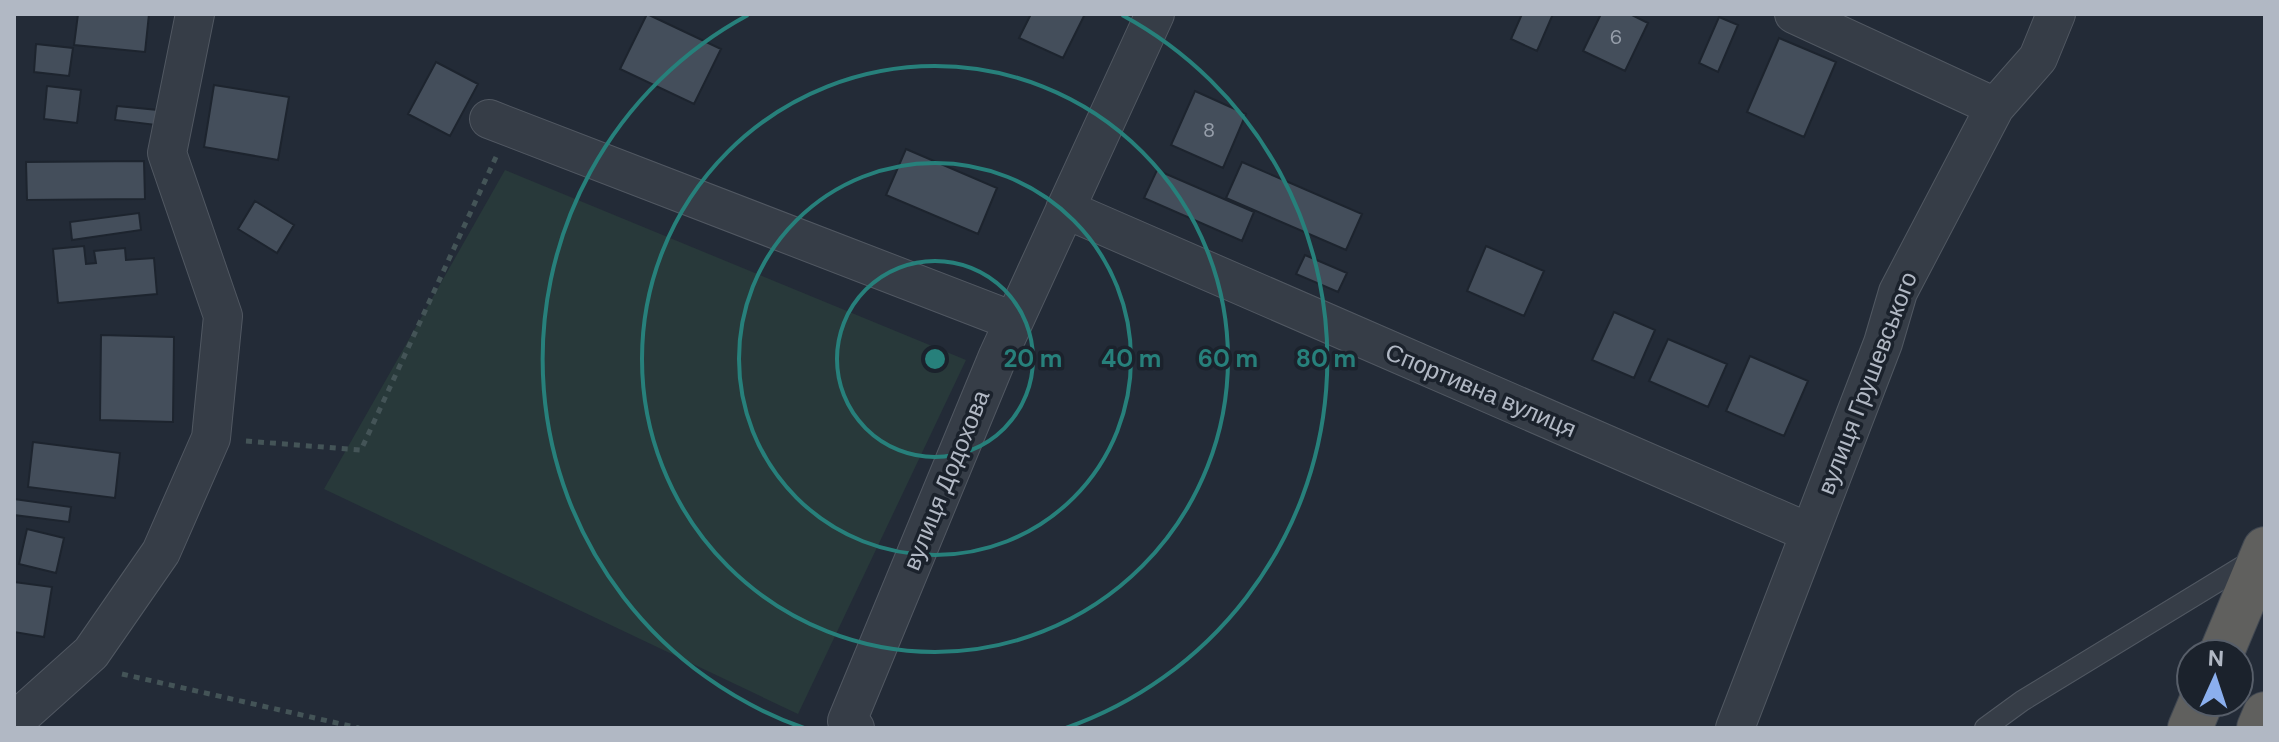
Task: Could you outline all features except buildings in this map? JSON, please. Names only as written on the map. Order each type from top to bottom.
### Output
[{"type":"highway","points":[[2228,638],[2264,552]]},
{"type":"highway","points":[[2259,728],[2265,714]]},
{"type":"street","points":[[14,722],[91,653],[100,641],[161,552],[211,438],[223,316],[167,153],[195,14]]},
{"type":"street","name":"вулиця Додохова","points":[[855,728],[847,721],[1013,321],[1155,14]]},
{"type":"street","points":[[1794,14],[1995,107]]},
{"type":"street","name":"вулиця Грушевського","points":[[1735,728],[1883,343],[1898,292],[1995,107],[2038,58],[2056,14]]},
{"type":"street","points":[[499,123],[1013,321]]},
{"type":"street","name":"Спортивна вулиця","points":[[1065,209],[1810,533]]},
{"type":"lane","points":[[1985,728],[2022,701],[2264,552]]},
{"type":"lane","points":[[2009,728],[2022,701]]},
{"type":"path","points":[[211,438],[361,450],[499,123]]},
{"type":"path","points":[[122,674],[359,728]]},
{"type":"shaded area","points":[[505,170],[966,360],[798,714],[324,489]]}]
